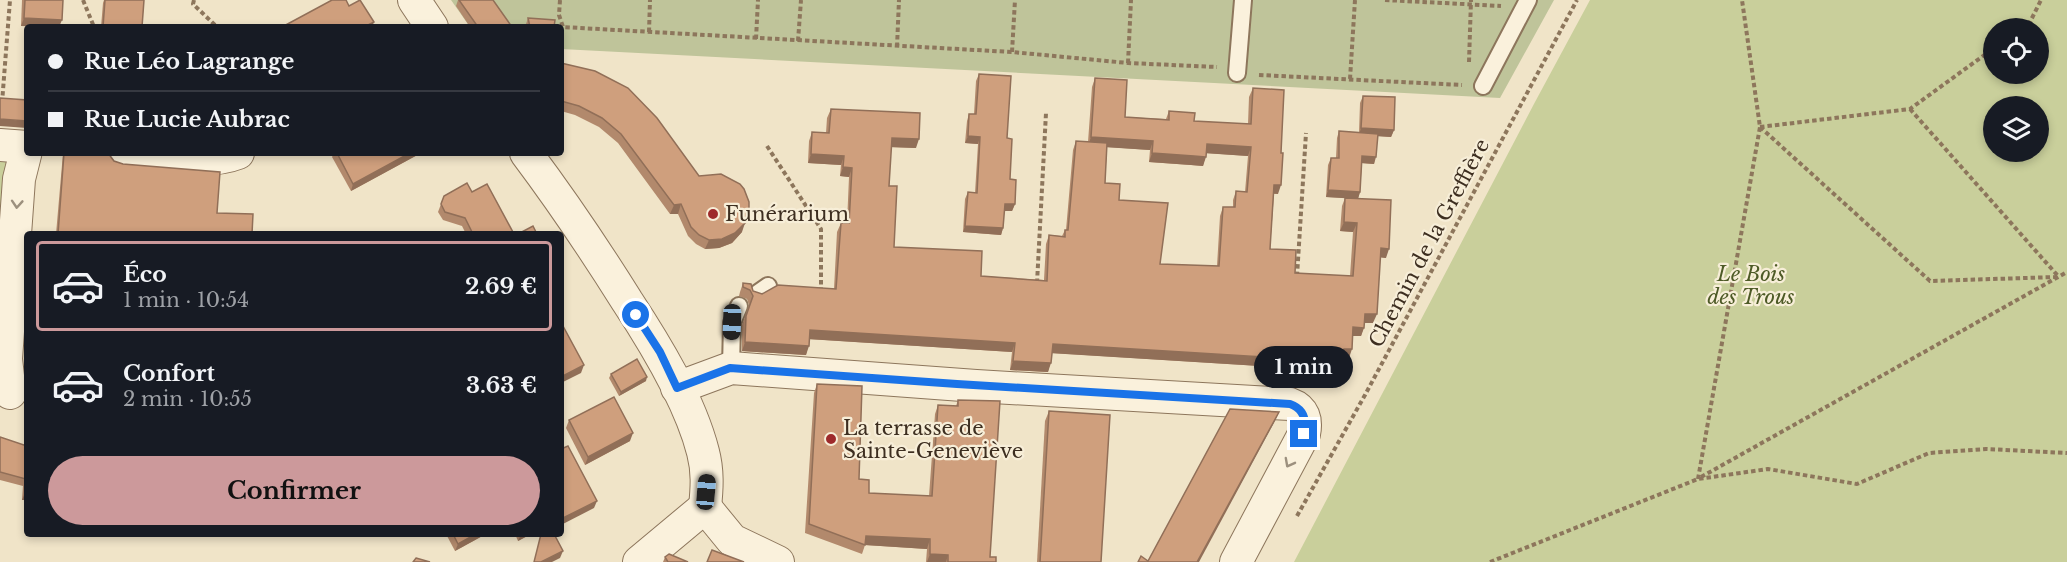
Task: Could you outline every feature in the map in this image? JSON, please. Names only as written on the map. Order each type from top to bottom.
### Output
[{"type":"street","points":[[414,0],[430,24]]},
{"type":"street","points":[[0,145],[24,147]]},
{"type":"street","points":[[12,393],[6,359],[19,179],[25,156]]},
{"type":"street","points":[[160,156],[211,160],[230,156]]},
{"type":"street","points":[[528,156],[563,202],[660,352],[704,452],[708,477],[705,507],[639,562]]},
{"type":"street","points":[[677,388],[744,370],[1296,406],[1304,416],[1306,425],[1301,441],[1236,562]]},
{"type":"street","points":[[705,507],[732,540],[778,562]]},
{"type":"lane","points":[[1237,74],[1243,0]]},
{"type":"lane","points":[[1475,86],[1526,4]]},
{"type":"lane","points":[[739,306],[732,322],[744,370]]},
{"type":"path","points":[[2,107],[10,0]]},
{"type":"path","points":[[83,0],[93,24]]},
{"type":"path","points":[[194,0],[193,4],[214,24]]},
{"type":"path","points":[[560,0],[559,15],[562,24]]},
{"type":"path","points":[[649,33],[650,0]]},
{"type":"path","points":[[756,39],[758,0]]},
{"type":"path","points":[[798,41],[801,0]]},
{"type":"path","points":[[897,47],[899,0]]},
{"type":"path","points":[[1012,52],[1015,0]]},
{"type":"path","points":[[1128,63],[1131,0]]},
{"type":"path","points":[[1350,79],[1355,0]]},
{"type":"path","points":[[1385,0],[1526,4]]},
{"type":"path","name":"Chemin de la Greffière","points":[[1295,520],[1365,395],[1577,0]]},
{"type":"path","points":[[1698,479],[1760,127],[1742,0]]},
{"type":"path","points":[[2032,18],[2042,0]]},
{"type":"path","points":[[564,27],[1012,52],[1128,63],[1216,66],[1237,74],[1475,86],[1471,2]]},
{"type":"path","points":[[1760,127],[1910,109],[1983,56]]},
{"type":"path","points":[[1910,109],[2059,277]]},
{"type":"path","points":[[1037,288],[1046,113]]},
{"type":"path","points":[[1760,127],[1930,281],[2059,277]]},
{"type":"path","points":[[1296,284],[1306,133]]},
{"type":"path","points":[[767,146],[821,229],[821,297]]},
{"type":"path","points":[[1490,562],[1698,479],[2067,272]]},
{"type":"path","points":[[1698,479],[1768,469],[1857,484],[1929,453],[1986,449],[2067,453]]},
{"type":"green space","points":[[451,0],[1554,0],[1500,98],[564,49],[564,24],[468,24]]},
{"type":"green space","name":"Le Bois des Trous","points":[[1590,0],[2067,0],[2067,562],[1294,562]]},
{"type":"green space","points":[[0,158],[10,159],[0,299]]},
{"type":"building","points":[[25,0],[63,0],[62,20],[24,18]]},
{"type":"building","points":[[105,0],[144,0],[142,24],[103,24]]},
{"type":"building","points":[[332,0],[346,0],[349,6],[360,0],[374,22],[370,24],[288,24]]},
{"type":"building","points":[[459,0],[493,0],[510,24],[476,24]]},
{"type":"building","points":[[528,18],[555,20],[554,24],[529,24]]},
{"type":"building","points":[[564,64],[595,71],[628,88],[657,118],[699,176],[721,174],[740,184],[749,202],[745,223],[735,233],[722,239],[709,240],[699,235],[691,227],[681,204],[674,205],[621,134],[602,118],[579,106],[564,102]]},
{"type":"building","points":[[979,74],[1011,76],[1007,138],[1012,139],[1010,179],[1016,180],[1015,204],[1005,204],[1003,228],[965,226],[968,192],[977,193],[980,137],[968,136],[969,114],[976,114]]},
{"type":"building","points":[[1095,78],[1127,80],[1125,117],[1169,120],[1169,111],[1195,113],[1194,121],[1251,124],[1253,88],[1284,90],[1281,185],[1274,185],[1270,249],[1296,250],[1295,273],[1353,276],[1357,223],[1344,222],[1345,198],[1391,200],[1389,249],[1381,248],[1377,314],[1365,314],[1364,328],[1353,327],[1352,349],[1344,349],[1343,362],[1053,344],[1051,363],[1013,361],[1015,343],[810,330],[809,346],[745,342],[746,316],[753,296],[750,290],[743,287],[743,283],[751,284],[753,291],[762,294],[778,285],[836,289],[841,223],[849,223],[852,168],[843,167],[844,156],[811,154],[812,132],[829,133],[831,109],[920,113],[919,139],[892,138],[889,186],[897,186],[894,247],[982,251],[981,276],[1047,281],[1049,235],[1065,237],[1065,230],[1068,230],[1076,141],[1107,143],[1105,183],[1120,184],[1119,200],[1168,203],[1160,264],[1219,266],[1223,207],[1235,207],[1236,191],[1247,192],[1251,147],[1207,144],[1206,157],[1152,153],[1153,141],[1091,137]]},
{"type":"building","points":[[1363,96],[1395,97],[1394,130],[1361,128]]},
{"type":"building","points":[[0,98],[24,100],[24,121],[0,119]]},
{"type":"building","points":[[1339,131],[1378,134],[1376,157],[1362,156],[1360,192],[1328,190],[1331,158],[1339,158]]},
{"type":"building","points":[[64,156],[110,156],[114,161],[123,164],[220,172],[217,213],[253,214],[252,231],[58,231]]},
{"type":"building","points":[[339,156],[404,156],[353,184]]},
{"type":"building","points":[[467,183],[472,192],[487,184],[512,231],[472,231],[465,218],[445,212],[441,204],[444,196]]},
{"type":"building","points":[[533,226],[536,231],[524,231]]},
{"type":"building","points":[[564,328],[584,365],[564,375]]},
{"type":"building","points":[[637,359],[647,377],[621,392],[611,374]]},
{"type":"building","points":[[817,384],[862,386],[859,479],[869,480],[869,493],[932,496],[938,405],[958,406],[958,400],[1000,401],[990,557],[996,557],[996,562],[948,562],[948,555],[930,554],[930,539],[866,536],[865,545],[809,524]]},
{"type":"building","points":[[614,397],[633,433],[588,457],[569,420]]},
{"type":"building","points":[[1230,409],[1279,412],[1197,562],[1138,562],[1141,556],[1148,561]]},
{"type":"building","points":[[1049,411],[1110,415],[1101,562],[1040,562]]},
{"type":"building","points":[[0,437],[24,445],[24,478],[0,472]]},
{"type":"building","points":[[568,446],[597,501],[564,518],[564,448]]},
{"type":"building","points":[[454,537],[471,537],[458,544]]},
{"type":"building","points":[[540,537],[556,537],[563,551],[541,562],[534,562]]},
{"type":"building","points":[[712,550],[744,562],[707,562]]},
{"type":"building","points":[[669,554],[688,562],[668,562],[665,557]]},
{"type":"building","points":[[416,558],[430,562],[413,562]]},
{"type":"place","name":"Funérarium","points":[[713,214]]},
{"type":"place","name":"La terrasse de Sainte-Geneviève","points":[[831,439]]},
{"type":"route","points":[[636,315],[660,352],[677,388],[730,368],[1290,404],[1296,406],[1304,416],[1306,425],[1304,434]]}]
